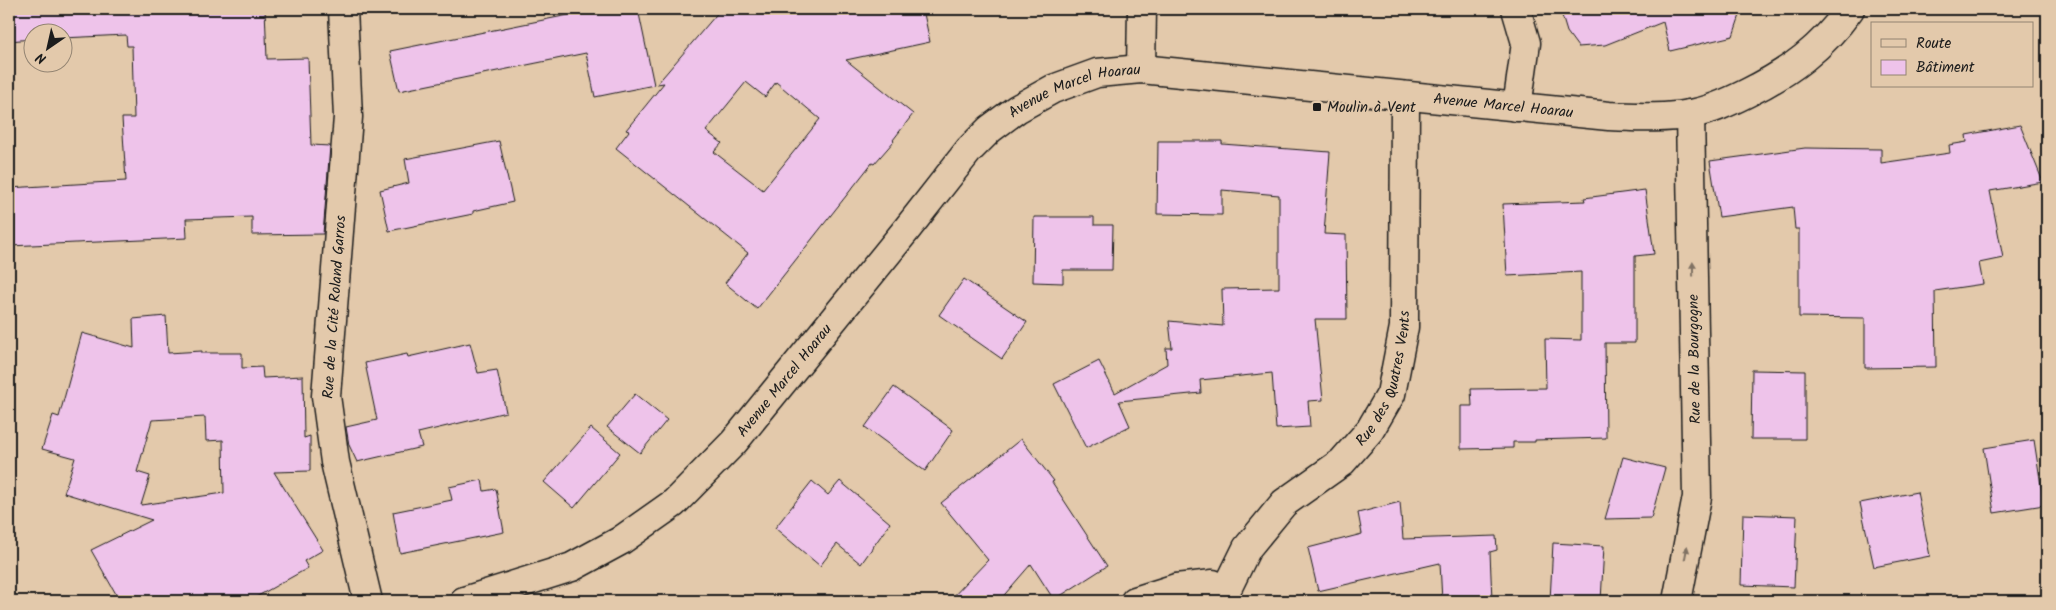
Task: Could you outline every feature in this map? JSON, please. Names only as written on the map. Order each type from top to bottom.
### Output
[{"type":"street","name":"Rue de la Cité Roland Garros","points":[[343,9],[348,117],[326,396],[335,462],[368,601]]},
{"type":"street","points":[[1141,70],[1142,9]]},
{"type":"street","points":[[1516,9],[1526,43],[1517,107]]},
{"type":"street","name":"Avenue Marcel Hoarau","points":[[468,601],[572,567],[620,541],[674,503],[734,442],[908,229],[969,150],[990,129],[1017,109],[1053,90],[1097,73],[1141,70],[1617,117],[1643,118],[1690,114],[1723,106],[1773,80],[1807,57],[1837,27],[1850,9]]},
{"type":"street","name":"Rue des Quatres Vents","points":[[1224,596],[1247,548],[1284,502],[1342,462],[1370,430],[1391,394],[1404,327],[1405,97]]},
{"type":"street","name":"Rue de la Bourgogne","points":[[1677,601],[1697,497],[1690,114]]},
{"type":"street","points":[[1135,601],[1176,588],[1213,584],[1224,596]]},
{"type":"building","points":[[9,9],[265,9],[267,59],[308,58],[311,145],[330,146],[323,234],[252,235],[252,217],[186,219],[187,238],[9,246],[9,188],[126,181],[122,118],[134,118],[132,46],[127,46],[126,35],[72,38],[72,22],[22,22],[22,40],[9,41]]},
{"type":"building","points":[[598,9],[638,9],[654,85],[595,97],[586,53],[399,91],[390,51]]},
{"type":"building","points":[[721,9],[923,9],[930,42],[846,60],[913,114],[894,141],[874,164],[872,163],[757,309],[725,283],[748,253],[616,148],[629,131],[626,130],[664,83],[657,84]],"holes":[[[746,82],[765,97],[776,82],[820,119],[763,190],[714,152],[722,143],[706,131]]]},
{"type":"building","points":[[1560,9],[1742,9],[1733,36],[1670,51],[1663,22],[1605,45],[1578,47],[1567,32]]},
{"type":"building","points":[[2020,125],[2043,182],[1990,191],[2003,258],[1979,263],[1983,284],[1935,291],[1936,367],[1865,368],[1865,318],[1799,317],[1799,229],[1795,229],[1793,207],[1719,217],[1710,161],[1805,148],[1881,149],[1881,163],[1950,153],[1949,145],[1967,142],[1966,135]]},
{"type":"building","points":[[499,141],[513,202],[473,211],[473,214],[389,231],[380,190],[409,183],[405,159]]},
{"type":"building","points":[[1158,141],[1222,141],[1222,144],[1330,152],[1324,234],[1346,235],[1347,319],[1315,319],[1323,400],[1308,401],[1310,427],[1276,429],[1272,373],[1200,380],[1201,393],[1119,401],[1130,426],[1086,448],[1054,384],[1099,361],[1115,393],[1167,364],[1166,348],[1172,348],[1169,321],[1223,326],[1222,289],[1279,288],[1279,195],[1222,190],[1222,215],[1157,214]]},
{"type":"building","points":[[1645,190],[1654,254],[1635,256],[1635,343],[1605,343],[1606,438],[1535,440],[1535,442],[1513,442],[1513,448],[1461,449],[1461,406],[1472,406],[1471,389],[1546,388],[1545,339],[1581,340],[1581,272],[1507,276],[1503,204],[1585,201],[1584,198]]},
{"type":"building","points":[[1034,217],[1094,217],[1094,225],[1113,225],[1112,270],[1063,270],[1063,283],[1033,282]]},
{"type":"building","points":[[964,279],[1027,322],[1002,359],[939,315]]},
{"type":"building","points":[[166,316],[168,353],[202,351],[202,353],[242,353],[242,368],[262,367],[263,378],[303,376],[304,438],[310,436],[310,471],[274,472],[323,550],[304,561],[308,568],[249,601],[120,601],[91,550],[152,520],[64,493],[75,458],[42,449],[53,415],[59,417],[82,333],[134,348],[133,319]],"holes":[[[205,417],[206,441],[223,440],[224,493],[141,505],[150,476],[137,472],[152,420]]]},
{"type":"building","points":[[470,343],[478,373],[497,370],[506,412],[418,433],[422,447],[357,462],[349,445],[346,427],[377,420],[365,363],[407,354],[408,357]]},
{"type":"building","points":[[1752,370],[1805,371],[1805,439],[1751,439]]},
{"type":"building","points":[[894,387],[953,430],[925,471],[865,427]]},
{"type":"building","points":[[635,394],[667,420],[640,453],[607,427]]},
{"type":"building","points":[[591,428],[620,453],[574,508],[544,482]]},
{"type":"building","points":[[1021,439],[1054,481],[1052,482],[1107,566],[1054,600],[1031,564],[999,601],[949,601],[988,560],[941,503]]},
{"type":"building","points":[[2034,440],[2044,505],[1994,513],[1984,448]]},
{"type":"building","points":[[1623,457],[1665,468],[1651,518],[1605,519]]},
{"type":"building","points":[[482,480],[484,491],[496,489],[504,532],[400,553],[393,512],[452,500],[449,487]]},
{"type":"building","points":[[812,481],[828,495],[840,481],[890,523],[861,564],[837,544],[820,566],[775,528]]},
{"type":"building","points":[[1917,492],[1930,556],[1874,567],[1860,503]]},
{"type":"building","points":[[1400,502],[1403,539],[1496,536],[1497,550],[1490,552],[1492,601],[1442,601],[1440,563],[1318,591],[1308,548],[1362,534],[1358,513]]},
{"type":"building","points":[[1743,514],[1797,516],[1794,587],[1741,585]]},
{"type":"building","points":[[1553,543],[1604,546],[1601,601],[1550,601]]},
{"type":"place","name":"Moulin à Vent","points":[[1317,107]]}]
